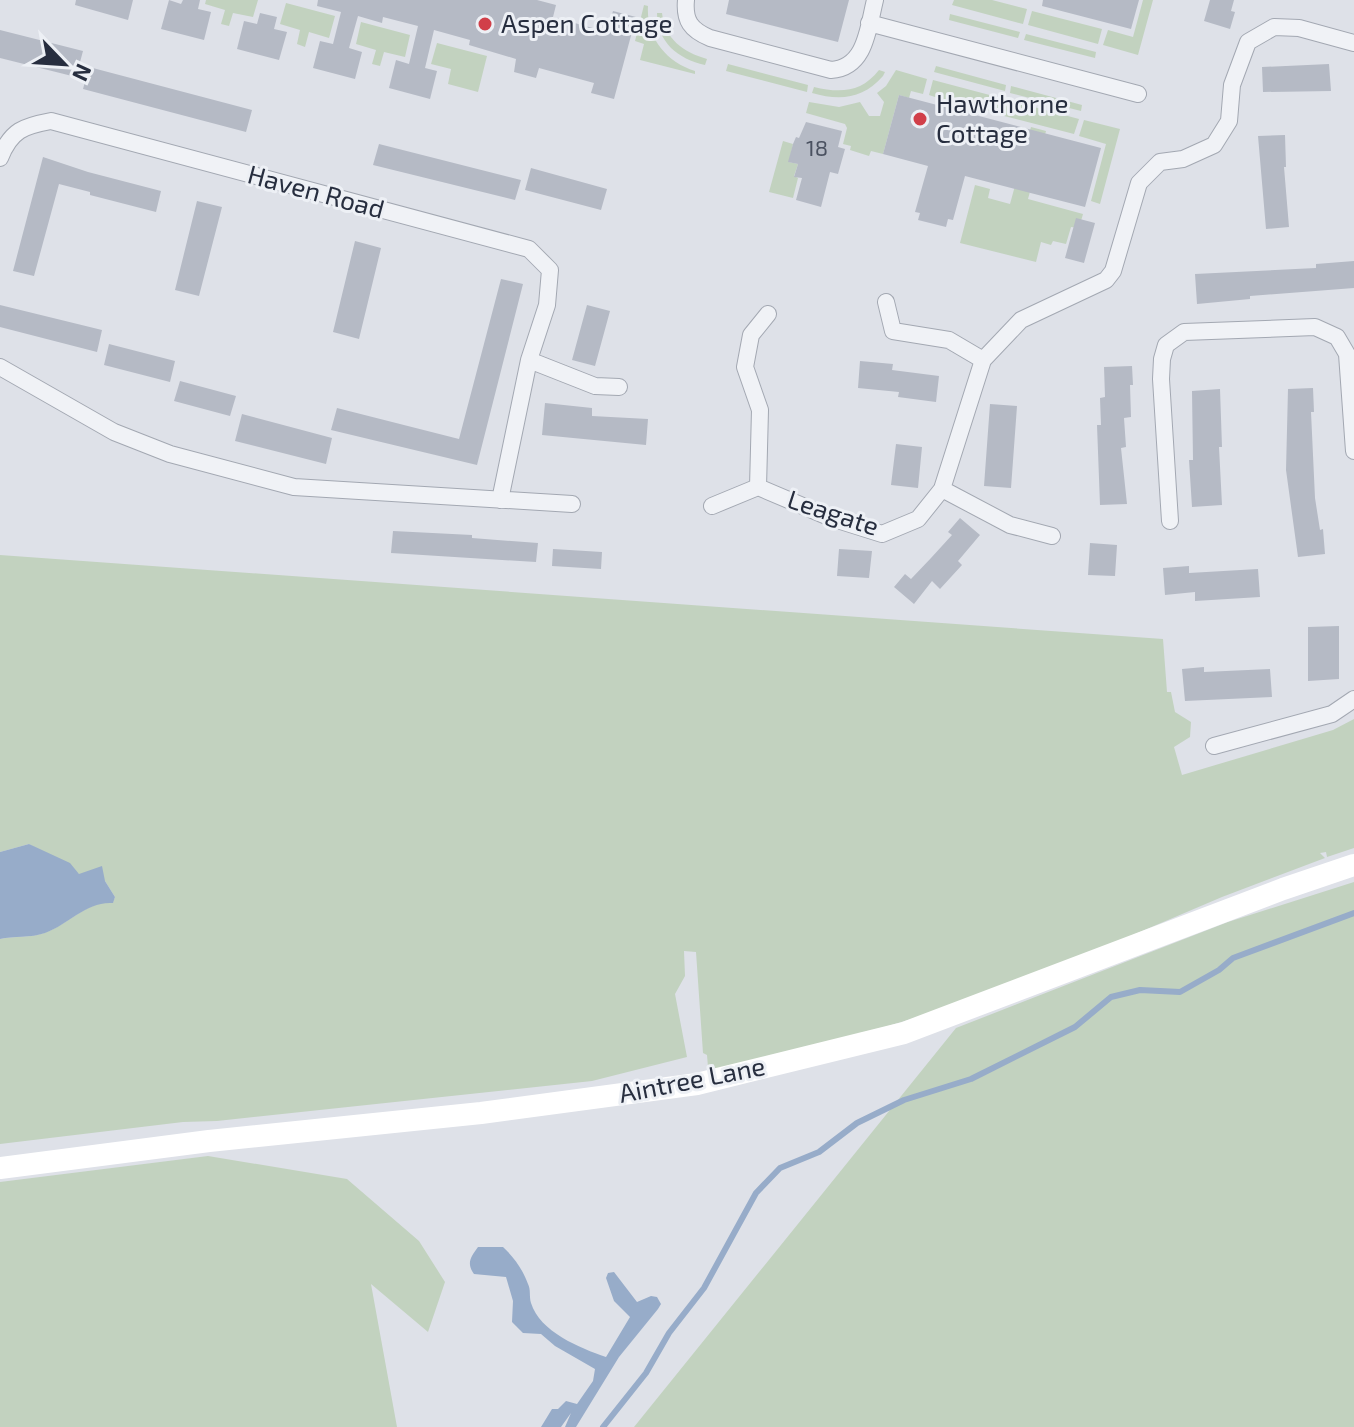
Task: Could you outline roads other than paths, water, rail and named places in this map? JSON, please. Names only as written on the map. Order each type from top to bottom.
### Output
[{"type":"main road","name":"Aintree Lane","points":[[0,1168],[209,1141],[481,1113],[697,1084],[904,1033],[1354,865]]},
{"type":"street","points":[[686,0],[687,22],[695,32],[831,70],[841,69],[858,58],[875,0]]},
{"type":"street","points":[[869,23],[1138,94]]},
{"type":"street","name":"Leagate","points":[[712,506],[758,487],[831,518],[882,534],[918,519],[942,489],[983,360],[1021,320],[1106,280],[1113,271],[1139,183],[1160,162],[1183,159],[1214,145],[1229,121],[1232,85],[1248,42],[1274,27],[1299,28],[1354,43]]},
{"type":"street","name":"Haven Road","points":[[0,158],[4,148],[22,127],[51,121],[529,249],[550,270],[547,305],[529,360],[500,500]]},
{"type":"street","points":[[886,302],[893,331],[949,340],[983,360]]},
{"type":"street","name":"Leagate","points":[[758,487],[760,410],[745,367],[751,335],[768,314]]},
{"type":"street","points":[[1170,521],[1162,359],[1166,345],[1184,332],[1315,327],[1337,337],[1347,354],[1354,451]]},
{"type":"street","points":[[529,360],[595,386],[619,387]]},
{"type":"street","points":[[0,367],[114,432],[170,454],[294,487],[572,504]]},
{"type":"street","points":[[942,489],[1010,525],[1052,536]]},
{"type":"street","points":[[1214,746],[1332,714],[1354,699]]},
{"type":"water","points":[[29,844],[70,863],[79,874],[102,866],[105,881],[115,897],[113,903],[86,909],[45,933],[0,939],[0,852]]},
{"type":"water","points":[[478,1247],[503,1247],[524,1274],[531,1303],[543,1322],[562,1338],[606,1357],[630,1317],[614,1301],[606,1278],[608,1273],[614,1272],[637,1302],[651,1296],[657,1297],[661,1304],[619,1357],[576,1427],[565,1427],[571,1413],[561,1427],[541,1427],[552,1409],[558,1409],[566,1401],[577,1404],[593,1381],[595,1369],[555,1346],[541,1334],[523,1333],[512,1322],[513,1301],[506,1277],[474,1274],[470,1267],[470,1260]]},
{"type":"waterway","points":[[603,1427],[646,1373],[669,1333],[704,1288],[756,1193],[780,1168],[819,1152],[857,1123],[904,1100],[971,1079],[1075,1027],[1111,997],[1140,990],[1180,992],[1219,970],[1233,958],[1354,913]]},
{"type":"place","name":"Aspen Cottage","points":[[485,24]]},
{"type":"place","name":"Hawthorne Cottage","points":[[920,119]]}]
